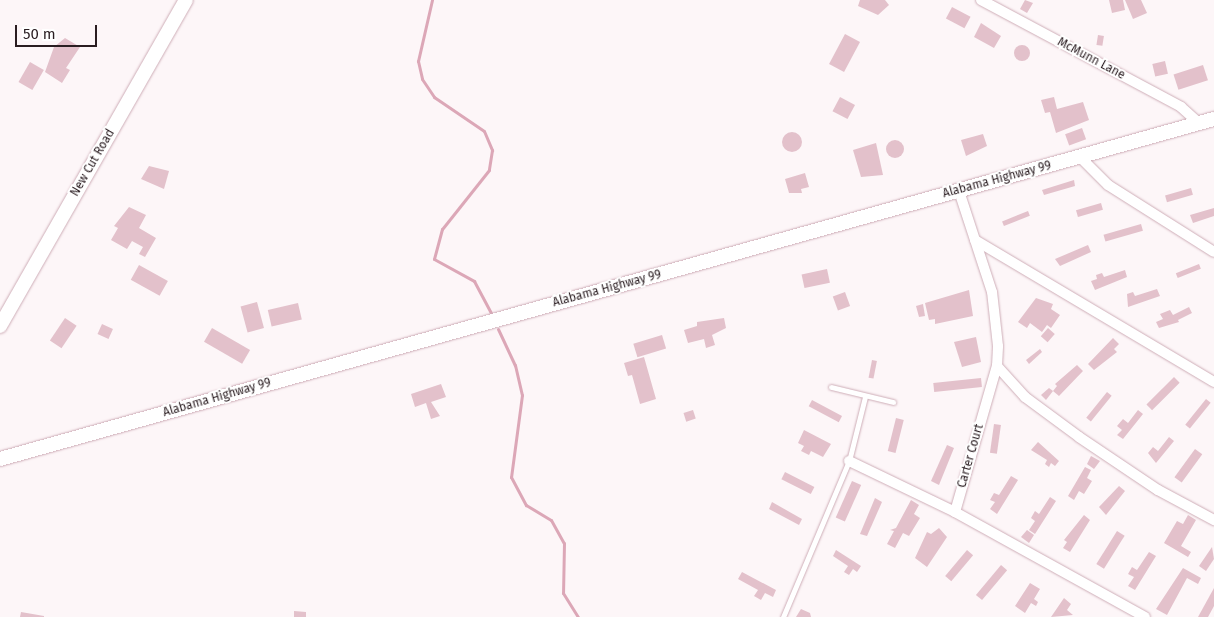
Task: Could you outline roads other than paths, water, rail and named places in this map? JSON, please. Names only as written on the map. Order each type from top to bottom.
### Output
[{"type":"main road","name":"New Cut Road","points":[[0,326],[186,0]]},
{"type":"main road","name":"Alabama Highway 99","points":[[0,459],[1081,158],[1214,119]]},
{"type":"street","name":"McMunn Lane","points":[[981,0],[1181,107],[1199,123]]},
{"type":"street","points":[[1081,158],[1108,185],[1214,252]]},
{"type":"street","name":"Carter Court","points":[[955,512],[997,366],[992,292],[959,191]]},
{"type":"street","points":[[975,240],[1214,382]]},
{"type":"street","points":[[997,366],[1025,397],[1079,437],[1158,490],[1214,520]]},
{"type":"street","points":[[849,461],[955,512],[1145,617]]},
{"type":"lane","points":[[831,387],[865,397],[893,402]]},
{"type":"lane","points":[[783,617],[849,461],[865,397]]},
{"type":"waterway","points":[[432,0],[418,61],[422,79],[434,97],[484,131],[492,150],[489,170],[442,229],[434,259],[474,281],[491,313]]},
{"type":"waterway","points":[[498,329],[515,365],[522,395],[511,477],[526,505],[551,520],[564,543],[563,593],[578,617]]}]
